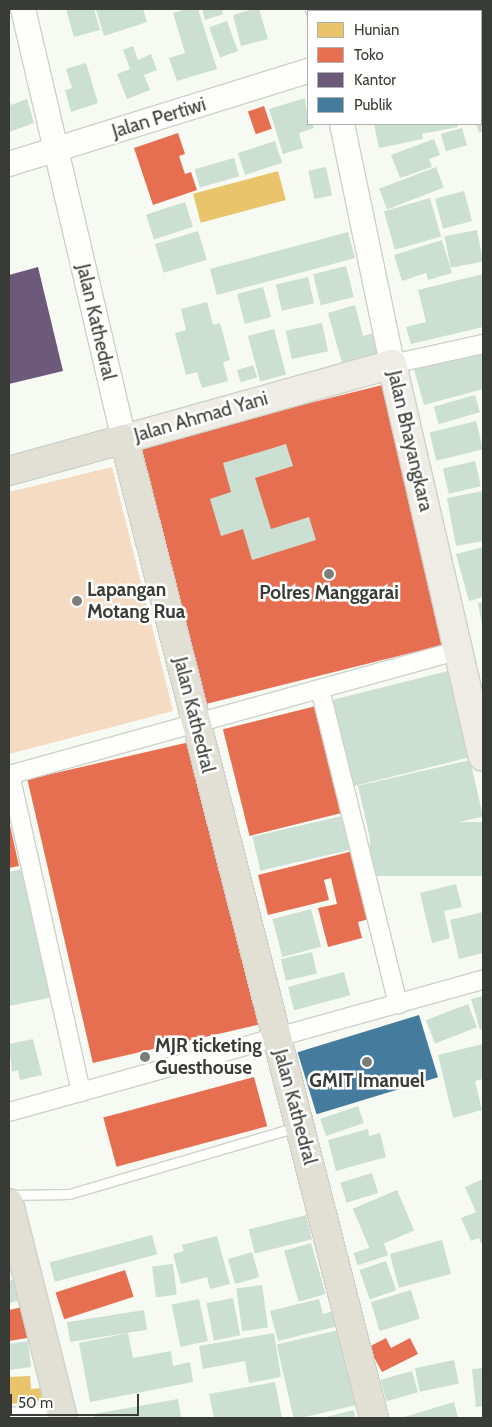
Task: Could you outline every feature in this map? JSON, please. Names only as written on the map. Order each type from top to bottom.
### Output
[{"type":"highway","name":"Jalan Ahmad Yani","points":[[9,471],[124,439]]},
{"type":"highway","name":"Jalan Kathedral","points":[[124,439],[301,1126],[374,1418]]},
{"type":"highway","points":[[9,1204],[63,1415]]},
{"type":"main road","name":"Jalan Ahmad Yani","points":[[124,439],[392,364]]},
{"type":"main road","name":"Jalan Bhayangkara","points":[[392,364],[483,756]]},
{"type":"street","name":"Jalan Kathedral","points":[[23,9],[124,439]]},
{"type":"street","name":"Jalan Pertiwi","points":[[9,164],[307,71]]},
{"type":"street","name":"Jalan Bhayangkara","points":[[342,125],[392,364]]},
{"type":"street","points":[[392,364],[483,344]]},
{"type":"street","points":[[81,1092],[10,775],[458,651]]},
{"type":"street","points":[[320,689],[398,1004]]},
{"type":"street","points":[[9,1112],[483,980]]},
{"type":"street","points":[[9,1418],[63,1415]]},
{"type":"lane","points":[[9,1194],[69,1194],[301,1126]]},
{"type":"shaded area","name":"Lapangan Motang Rua","points":[[112,467],[173,711],[9,754],[9,492]]},
{"type":"building: Hunian","points":[[278,171],[286,200],[201,223],[193,194]]},
{"type":"building: Hunian","points":[[30,1376],[31,1389],[41,1388],[42,1401],[9,1404],[9,1377]]},
{"type":"building: Toko","points":[[264,106],[272,129],[256,134],[248,112]]},
{"type":"building: Toko","points":[[178,133],[185,154],[179,156],[185,174],[191,172],[197,190],[153,205],[134,148]]},
{"type":"building: Toko","points":[[382,385],[447,644],[204,705],[139,445]]},
{"type":"building: Toko","points":[[320,705],[347,812],[250,836],[223,729]]},
{"type":"building: Toko","points":[[194,741],[259,1025],[93,1063],[27,779]]},
{"type":"building: Toko","points":[[9,821],[19,866],[9,868]]},
{"type":"building: Toko","points":[[353,851],[369,919],[358,922],[362,938],[328,947],[318,908],[337,904],[331,878],[324,880],[329,900],[268,915],[258,875]]},
{"type":"building: Toko","points":[[254,1077],[267,1126],[117,1167],[103,1117]]},
{"type":"building: Toko","points":[[125,1270],[134,1297],[64,1319],[56,1293]]},
{"type":"building: Toko","points":[[23,1307],[27,1338],[9,1341],[9,1310]]},
{"type":"building: Toko","points":[[386,1338],[391,1348],[410,1338],[418,1354],[382,1372],[375,1359],[367,1362],[363,1350]]},
{"type":"building: Kantor","points":[[38,267],[63,371],[9,384],[9,275]]},
{"type":"building: Publik","name":"GMIT Imanuel","points":[[419,1015],[438,1077],[317,1114],[298,1052]]},
{"type":"building: Lainnya","points":[[66,9],[94,9],[100,30],[74,37]]},
{"type":"building: Lainnya","points":[[96,9],[143,9],[147,22],[104,36]]},
{"type":"building: Lainnya","points":[[187,9],[198,9],[217,69],[177,81],[169,58],[185,53],[173,13]]},
{"type":"building: Lainnya","points":[[202,9],[222,9],[223,14],[205,20]]},
{"type":"building: Lainnya","points":[[259,9],[268,39],[241,46],[233,15]]},
{"type":"building: Lainnya","points":[[227,21],[238,51],[220,58],[209,27]]},
{"type":"building: Lainnya","points":[[133,46],[138,60],[151,54],[157,70],[144,75],[150,90],[127,99],[117,74],[130,69],[123,50]]},
{"type":"building: Lainnya","points":[[86,63],[98,103],[71,112],[65,90],[72,88],[66,69]]},
{"type":"building: Lainnya","points":[[483,94],[483,131],[479,133],[476,125],[482,125]]},
{"type":"building: Lainnya","points":[[305,98],[307,125],[313,125],[314,128],[299,133],[303,148],[283,154],[269,109]]},
{"type":"building: Lainnya","points":[[27,99],[34,123],[9,132],[9,100],[11,105]]},
{"type":"building: Lainnya","points":[[374,125],[457,125],[458,127],[422,134],[423,139],[379,148]]},
{"type":"building: Lainnya","points":[[462,128],[467,145],[446,151],[441,134]]},
{"type":"building: Lainnya","points":[[434,139],[440,155],[429,159],[432,167],[400,178],[391,155]]},
{"type":"building: Lainnya","points":[[275,141],[282,163],[245,175],[238,153]]},
{"type":"building: Lainnya","points":[[234,158],[239,176],[200,188],[195,169]]},
{"type":"building: Lainnya","points":[[326,167],[332,195],[314,199],[308,171]]},
{"type":"building: Lainnya","points":[[436,167],[444,188],[387,209],[379,189]]},
{"type":"building: Lainnya","points":[[464,191],[472,221],[443,229],[435,199]]},
{"type":"building: Lainnya","points":[[430,198],[441,236],[395,250],[384,211]]},
{"type":"building: Lainnya","points":[[185,202],[193,227],[154,239],[146,215]]},
{"type":"building: Lainnya","points":[[477,230],[483,261],[451,268],[445,236]]},
{"type":"building: Lainnya","points":[[198,231],[207,260],[164,273],[155,244]]},
{"type":"building: Lainnya","points":[[348,232],[355,258],[217,295],[210,269]]},
{"type":"building: Lainnya","points":[[442,240],[452,273],[428,280],[426,273],[402,281],[394,255]]},
{"type":"building: Lainnya","points":[[346,266],[354,297],[321,305],[313,274]]},
{"type":"building: Lainnya","points":[[483,274],[483,327],[411,344],[406,327],[426,322],[418,290]]},
{"type":"building: Lainnya","points":[[308,277],[314,303],[282,311],[276,284]]},
{"type":"building: Lainnya","points":[[263,287],[271,317],[245,324],[237,294]]},
{"type":"building: Lainnya","points":[[207,302],[213,325],[220,323],[230,360],[223,362],[228,381],[202,388],[197,372],[186,375],[175,333],[186,330],[181,309]]},
{"type":"building: Lainnya","points":[[355,305],[363,336],[374,333],[380,353],[342,363],[328,313]]},
{"type":"building: Lainnya","points":[[322,323],[328,351],[292,359],[286,331]]},
{"type":"building: Lainnya","points":[[274,329],[286,374],[260,381],[248,336]]},
{"type":"building: Lainnya","points":[[483,349],[483,389],[424,405],[414,369]]},
{"type":"building: Lainnya","points":[[253,365],[257,377],[241,383],[237,370]]},
{"type":"building: Lainnya","points":[[475,395],[480,412],[439,424],[434,407]]},
{"type":"building: Lainnya","points":[[476,421],[483,449],[436,461],[429,433]]},
{"type":"building: Lainnya","points":[[286,444],[293,466],[255,478],[271,529],[309,517],[316,540],[252,560],[243,529],[221,536],[210,499],[231,492],[223,463]]},
{"type":"building: Lainnya","points":[[475,461],[481,486],[449,494],[443,468]]},
{"type":"building: Lainnya","points":[[483,491],[483,541],[456,546],[447,498]]},
{"type":"building: Lainnya","points":[[483,547],[483,597],[469,601],[456,554]]},
{"type":"building: Lainnya","points":[[483,602],[483,624],[482,624],[478,603]]},
{"type":"building: Lainnya","points":[[456,669],[478,755],[352,787],[331,700]]},
{"type":"building: Lainnya","points":[[470,760],[483,817],[371,842],[358,786]]},
{"type":"building: Lainnya","points":[[346,815],[354,849],[260,871],[252,837]]},
{"type":"building: Lainnya","points":[[370,822],[483,822],[483,876],[370,876]]},
{"type":"building: Lainnya","points":[[26,868],[53,997],[9,1006],[9,872]]},
{"type":"building: Lainnya","points":[[456,884],[462,907],[444,911],[450,938],[432,943],[420,893]]},
{"type":"building: Lainnya","points":[[311,909],[321,947],[282,957],[272,919]]},
{"type":"building: Lainnya","points":[[483,912],[483,953],[459,959],[450,920]]},
{"type":"building: Lainnya","points":[[312,952],[317,973],[286,981],[281,959]]},
{"type":"building: Lainnya","points":[[344,972],[350,995],[294,1010],[288,987]]},
{"type":"building: Lainnya","points":[[483,996],[483,1029],[480,1030],[471,999]]},
{"type":"building: Lainnya","points":[[468,1004],[477,1027],[435,1043],[426,1020]]},
{"type":"building: Lainnya","points":[[33,1039],[42,1075],[20,1080],[18,1070],[12,1072],[9,1044]]},
{"type":"building: Lainnya","points":[[483,1044],[483,1079],[475,1081],[482,1110],[453,1118],[438,1055]]},
{"type":"building: Lainnya","points":[[358,1106],[364,1123],[326,1136],[320,1119]]},
{"type":"building: Lainnya","points":[[368,1129],[369,1136],[380,1133],[386,1157],[336,1171],[328,1140]]},
{"type":"building: Lainnya","points":[[372,1173],[378,1193],[347,1203],[340,1183]]},
{"type":"building: Lainnya","points":[[483,1179],[483,1242],[481,1243],[479,1238],[471,1241],[461,1218],[476,1212],[465,1187]]},
{"type":"building: Lainnya","points":[[397,1190],[414,1231],[370,1249],[353,1209]]},
{"type":"building: Lainnya","points":[[306,1215],[312,1239],[255,1254],[249,1229]]},
{"type":"building: Lainnya","points":[[152,1235],[157,1254],[55,1282],[50,1262]]},
{"type":"building: Lainnya","points":[[217,1236],[230,1284],[210,1289],[207,1277],[181,1284],[173,1254],[184,1251],[182,1245]]},
{"type":"building: Lainnya","points":[[442,1240],[451,1274],[399,1288],[390,1254]]},
{"type":"building: Lainnya","points":[[311,1243],[326,1294],[299,1302],[284,1251]]},
{"type":"building: Lainnya","points":[[384,1243],[388,1255],[358,1265],[354,1253]]},
{"type":"building: Lainnya","points":[[252,1252],[259,1277],[235,1284],[228,1259]]},
{"type":"building: Lainnya","points":[[386,1261],[396,1290],[370,1299],[360,1270]]},
{"type":"building: Lainnya","points":[[173,1264],[177,1295],[156,1297],[152,1267]]},
{"type":"building: Lainnya","points":[[15,1279],[20,1300],[9,1303],[9,1281]]},
{"type":"building: Lainnya","points":[[262,1285],[268,1328],[242,1331],[236,1289]]},
{"type":"building: Lainnya","points":[[411,1290],[420,1319],[380,1331],[371,1302]]},
{"type":"building: Lainnya","points":[[233,1298],[240,1335],[214,1340],[206,1303]]},
{"type":"building: Lainnya","points":[[199,1299],[208,1341],[181,1347],[172,1305]]},
{"type":"building: Lainnya","points":[[319,1299],[323,1314],[334,1311],[338,1326],[278,1341],[270,1311]]},
{"type":"building: Lainnya","points":[[144,1310],[147,1330],[70,1342],[67,1322]]},
{"type":"building: Lainnya","points":[[339,1330],[356,1405],[294,1418],[277,1344]]},
{"type":"building: Lainnya","points":[[128,1333],[133,1358],[171,1351],[173,1366],[190,1362],[193,1382],[90,1402],[79,1343]]},
{"type":"building: Lainnya","points":[[274,1333],[281,1377],[249,1383],[245,1361],[203,1369],[199,1346]]},
{"type":"building: Lainnya","points":[[28,1341],[31,1367],[9,1370],[9,1344]]},
{"type":"building: Lainnya","points":[[454,1360],[459,1383],[420,1392],[415,1368]]},
{"type":"building: Lainnya","points":[[483,1368],[483,1406],[476,1407],[472,1369]]},
{"type":"building: Lainnya","points":[[412,1371],[418,1392],[386,1401],[380,1380]]},
{"type":"building: Lainnya","points":[[275,1382],[282,1418],[214,1418],[209,1394]]},
{"type":"building: Lainnya","points":[[178,1399],[181,1417],[187,1418],[95,1418],[94,1414]]},
{"type":"building: Lainnya","points":[[454,1402],[458,1418],[401,1418]]},
{"type":"building: Lainnya","points":[[354,1410],[356,1418],[322,1418]]},
{"type":"place","name":"Polres Manggarai","points":[[329,574]]},
{"type":"place","name":"Lapangan Motang Rua","points":[[77,601]]},
{"type":"place","name":"MJR ticketing Guesthouse","points":[[145,1057]]},
{"type":"place","name":"GMIT Imanuel","points":[[367,1062]]}]
